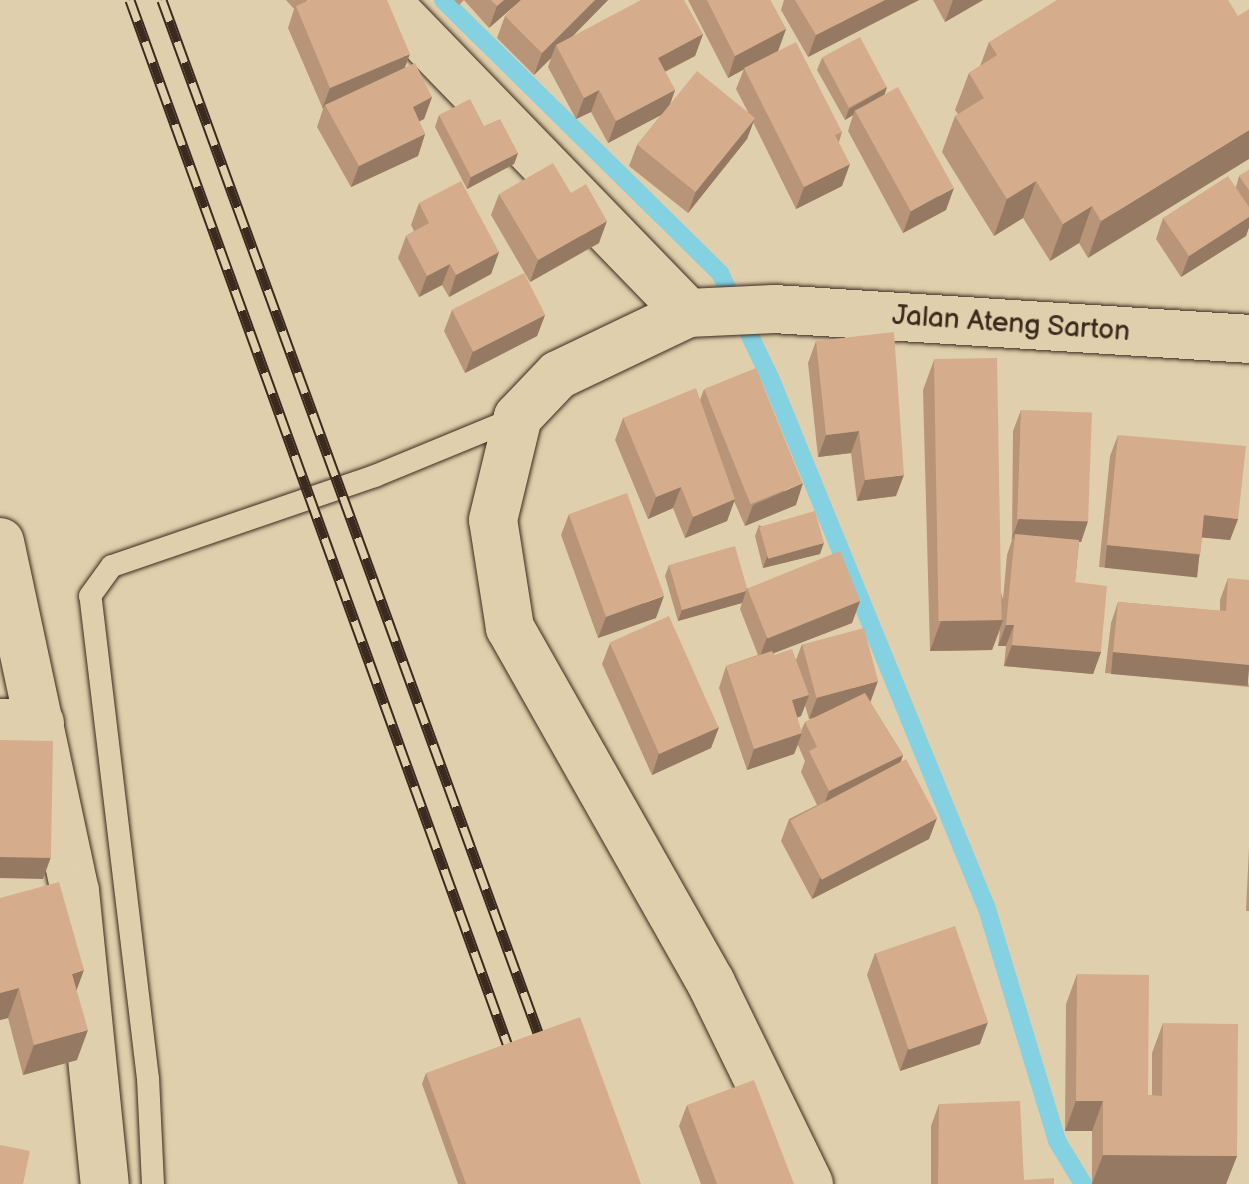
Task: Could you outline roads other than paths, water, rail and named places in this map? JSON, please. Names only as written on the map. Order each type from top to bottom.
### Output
[{"type":"street","points":[[385,0],[700,312],[558,375],[518,417],[493,520],[510,628],[711,983],[810,1184]]},
{"type":"street","name":"Jalan Ateng Sarton","points":[[700,312],[774,309],[1249,339]]},
{"type":"street","points":[[0,542],[20,723],[75,890],[105,1184]]},
{"type":"lane","points":[[152,1184],[148,1079],[90,596],[112,566],[375,476],[518,417]]},
{"type":"waterway","points":[[443,0],[720,273],[771,380],[987,909],[1057,1141],[1083,1184]]},
{"type":"railway","points":[[130,0],[517,1071]]},
{"type":"railway","points":[[162,0],[547,1057]]}]
